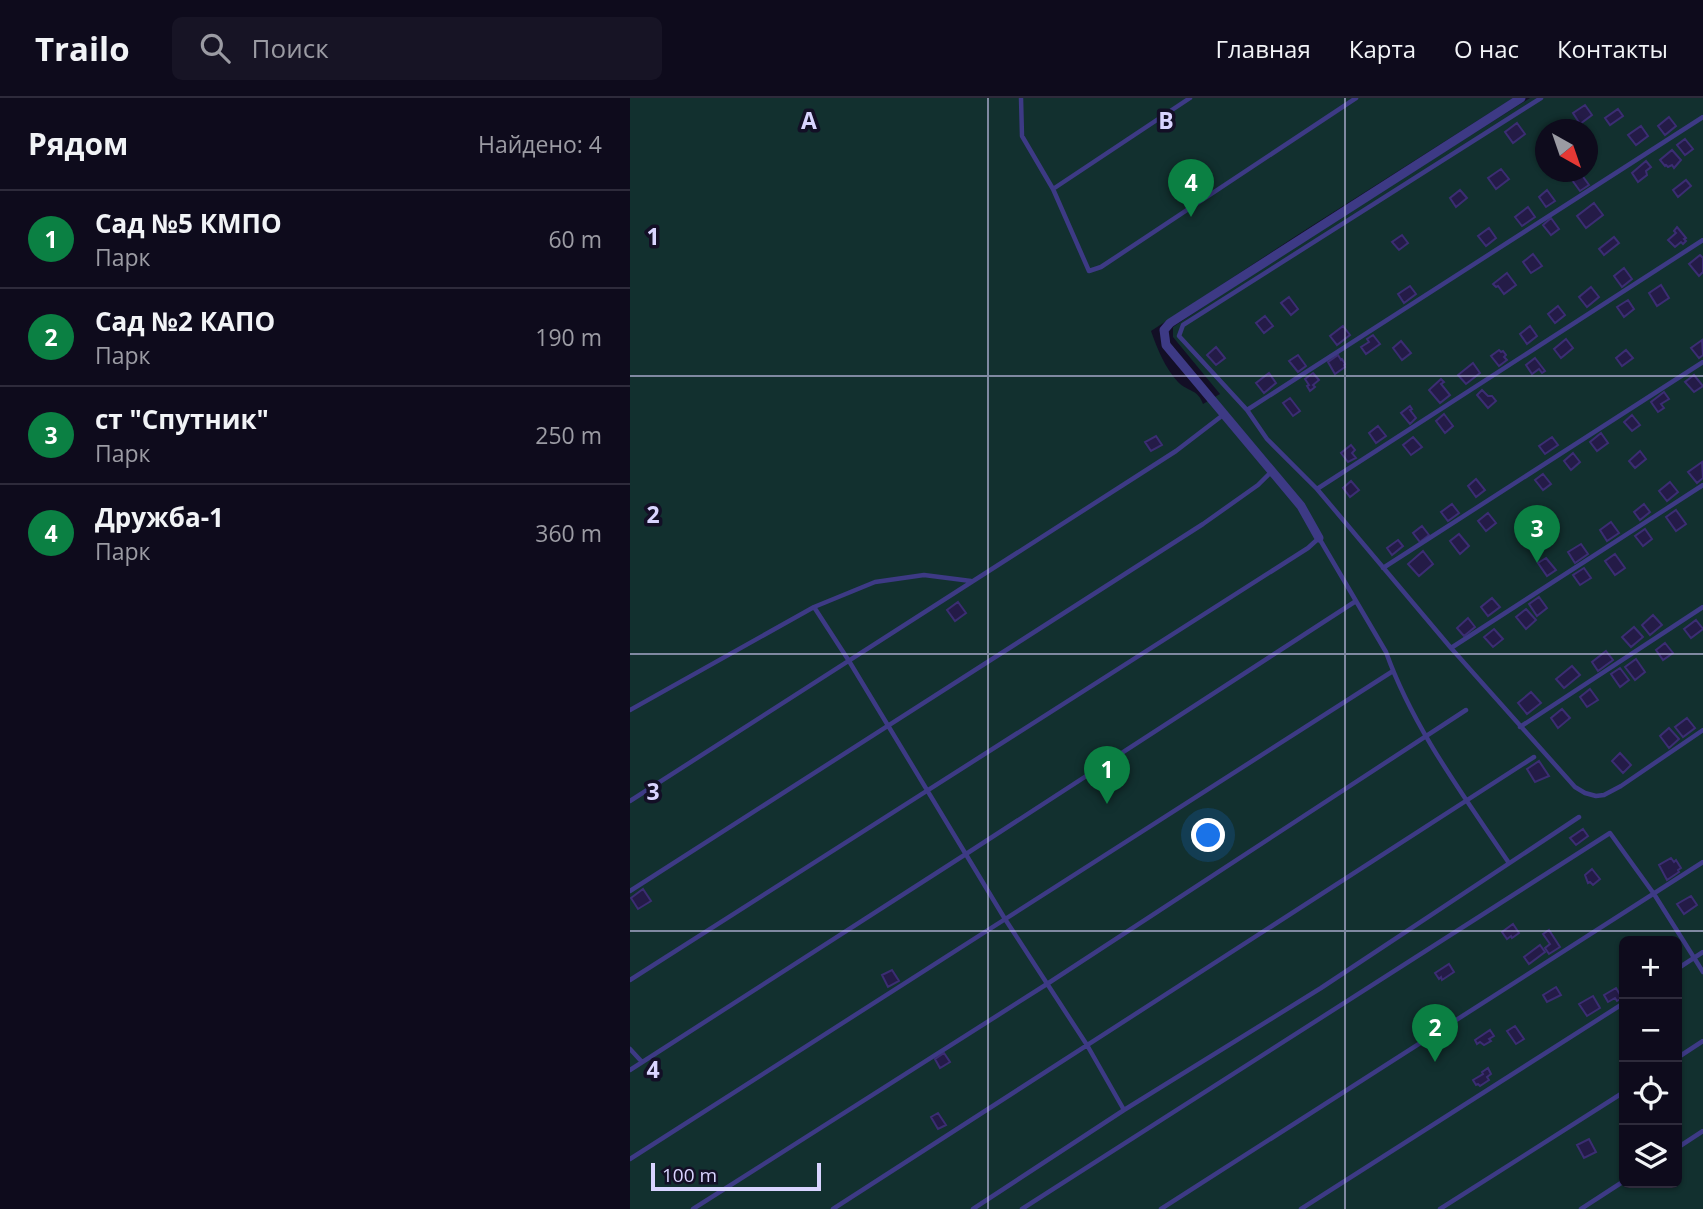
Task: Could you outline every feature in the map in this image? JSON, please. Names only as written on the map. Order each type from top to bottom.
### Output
[{"type":"street","points":[[1319,538],[1301,506],[1166,345],[1164,330],[1170,323],[1314,229],[1521,98]]},
{"type":"lane","points":[[1053,189],[1190,98]]},
{"type":"lane","points":[[1022,99],[1022,136],[1053,189],[1089,271],[1101,267],[1356,98]]},
{"type":"lane","points":[[1541,98],[1183,325],[1179,337],[1247,410],[1268,439],[1317,489],[1451,648],[1575,787],[1585,793],[1604,795],[1703,730]]},
{"type":"lane","points":[[1247,410],[1703,117]]},
{"type":"lane","points":[[1317,489],[1703,240]]},
{"type":"lane","points":[[1383,568],[1703,362]]},
{"type":"lane","points":[[630,802],[1175,451],[1223,414]]},
{"type":"lane","points":[[630,891],[1203,524],[1258,485],[1272,471]]},
{"type":"lane","points":[[1451,648],[1703,485]]},
{"type":"lane","points":[[630,980],[1308,548],[1319,538],[1387,652],[1393,671],[1427,737],[1509,863]]},
{"type":"lane","points":[[630,709],[814,607],[875,582],[924,575],[972,581]]},
{"type":"lane","points":[[630,1070],[1356,601]]},
{"type":"lane","points":[[814,607],[1005,919],[1087,1045],[1124,1110]]},
{"type":"lane","points":[[1520,727],[1703,607]]},
{"type":"lane","points":[[630,1159],[1393,671]]},
{"type":"lane","points":[[693,1209],[1047,984],[1466,710]]},
{"type":"lane","points":[[833,1209],[1534,757]]},
{"type":"lane","points":[[973,1209],[1124,1110],[1321,988],[1579,817]]},
{"type":"lane","points":[[1022,1209],[1609,833],[1654,894],[1703,972]]},
{"type":"lane","points":[[1161,1209],[1703,862]]},
{"type":"lane","points":[[1682,966],[1703,952]]},
{"type":"lane","points":[[1301,1209],[1619,1006]]},
{"type":"lane","points":[[1682,1055],[1703,1041]]},
{"type":"lane","points":[[630,1049],[642,1062]]},
{"type":"lane","points":[[1440,1209],[1619,1095]]},
{"type":"lane","points":[[1682,1145],[1703,1131]]},
{"type":"lane","points":[[1581,1209],[1619,1184]]},
{"type":"green space","points":[[630,98],[1513,98],[1151,331],[1173,376],[1196,393],[1203,404],[1220,394],[1173,337],[1173,327],[1306,239],[1530,98],[1703,98],[1703,1209],[630,1209]]},
{"type":"building","points":[[1585,105],[1592,115],[1587,119],[1577,119],[1573,113]]},
{"type":"building","points":[[1618,109],[1623,116],[1610,125],[1605,118]]},
{"type":"building","points":[[1669,117],[1676,126],[1665,135],[1658,126]]},
{"type":"building","points":[[1517,123],[1525,134],[1513,143],[1505,132]]},
{"type":"building","points":[[1641,126],[1648,136],[1636,145],[1628,135]]},
{"type":"building","points":[[1685,139],[1693,149],[1685,155],[1677,145]]},
{"type":"building","points":[[1672,150],[1681,160],[1674,168],[1672,165],[1665,166],[1660,160]]},
{"type":"building","points":[[1646,161],[1651,167],[1646,171],[1647,175],[1638,182],[1632,173]]},
{"type":"building","points":[[1501,169],[1509,179],[1496,189],[1488,178]]},
{"type":"building","points":[[1686,180],[1691,186],[1678,197],[1673,190]]},
{"type":"building","points":[[1573,182],[1587,182],[1589,185],[1580,191]]},
{"type":"building","points":[[1460,190],[1467,198],[1456,207],[1450,198]]},
{"type":"building","points":[[1547,190],[1555,201],[1546,207],[1539,197]]},
{"type":"building","points":[[1594,203],[1603,215],[1586,228],[1577,216]]},
{"type":"building","points":[[1528,207],[1535,217],[1522,226],[1515,217]]},
{"type":"building","points":[[1551,218],[1559,229],[1551,235],[1543,225]]},
{"type":"building","points":[[1677,227],[1686,241],[1675,247],[1668,240],[1676,233],[1674,231]]},
{"type":"building","points":[[1489,228],[1496,238],[1486,246],[1478,236]]},
{"type":"building","points":[[1402,235],[1408,243],[1399,250],[1392,242]]},
{"type":"building","points":[[1614,237],[1619,243],[1604,255],[1599,249]]},
{"type":"building","points":[[1533,254],[1542,266],[1531,273],[1523,262]]},
{"type":"building","points":[[1700,255],[1703,258],[1703,272],[1699,276],[1689,264]]},
{"type":"building","points":[[1624,268],[1632,279],[1622,287],[1614,276]]},
{"type":"building","points":[[1507,273],[1516,285],[1504,294],[1493,284]]},
{"type":"building","points":[[1661,285],[1669,298],[1657,306],[1649,293]]},
{"type":"building","points":[[1410,286],[1416,294],[1404,303],[1398,294]]},
{"type":"building","points":[[1591,287],[1599,297],[1587,307],[1579,297]]},
{"type":"building","points":[[1289,297],[1298,309],[1291,315],[1281,303]]},
{"type":"building","points":[[1628,300],[1634,309],[1624,317],[1617,307]]},
{"type":"building","points":[[1558,306],[1565,315],[1555,323],[1548,314]]},
{"type":"building","points":[[1265,316],[1273,326],[1264,333],[1256,323]]},
{"type":"building","points":[[1343,326],[1350,335],[1337,345],[1330,336]]},
{"type":"building","points":[[1530,326],[1537,336],[1527,344],[1520,334]]},
{"type":"building","points":[[1373,335],[1380,344],[1366,354],[1361,347],[1369,342],[1367,339]]},
{"type":"building","points":[[1566,339],[1573,348],[1561,358],[1554,349]]},
{"type":"building","points":[[1702,340],[1703,355],[1699,358],[1691,348]]},
{"type":"building","points":[[1401,341],[1411,353],[1402,360],[1393,348]]},
{"type":"building","points":[[1216,347],[1225,358],[1216,365],[1207,355]]},
{"type":"building","points":[[1499,350],[1503,351],[1507,360],[1499,366],[1491,356]]},
{"type":"building","points":[[1626,350],[1633,358],[1622,366],[1616,358]]},
{"type":"building","points":[[1298,355],[1306,366],[1298,372],[1289,361]]},
{"type":"building","points":[[1338,355],[1345,367],[1335,374],[1328,362]]},
{"type":"building","points":[[1535,358],[1545,371],[1542,373],[1539,369],[1532,374],[1526,365]]},
{"type":"building","points":[[1473,363],[1480,373],[1466,384],[1458,375]]},
{"type":"building","points":[[1269,373],[1276,383],[1264,393],[1256,383]]},
{"type":"building","points":[[1313,373],[1319,380],[1310,391],[1305,379]]},
{"type":"building","points":[[1694,375],[1703,386],[1694,392],[1685,382]]},
{"type":"building","points":[[1441,379],[1444,382],[1441,384],[1450,395],[1440,403],[1429,390]]},
{"type":"building","points":[[1482,390],[1496,401],[1488,408],[1477,395]]},
{"type":"building","points":[[1664,392],[1669,399],[1661,404],[1664,408],[1658,412],[1651,402]]},
{"type":"building","points":[[1290,398],[1300,411],[1293,416],[1283,403]]},
{"type":"building","points":[[1410,406],[1416,418],[1410,424],[1401,413]]},
{"type":"building","points":[[1444,414],[1453,426],[1445,433],[1436,421]]},
{"type":"building","points":[[1632,415],[1640,425],[1632,431],[1624,422]]},
{"type":"building","points":[[1378,426],[1386,436],[1376,443],[1369,433]]},
{"type":"building","points":[[1601,433],[1608,443],[1597,451],[1590,442]]},
{"type":"building","points":[[1156,436],[1162,445],[1151,451],[1145,442]]},
{"type":"building","points":[[1413,437],[1422,447],[1411,455],[1403,445]]},
{"type":"building","points":[[1552,437],[1558,445],[1545,454],[1539,446]]},
{"type":"building","points":[[1351,445],[1356,458],[1348,462],[1341,453]]},
{"type":"building","points":[[1640,451],[1646,459],[1635,468],[1629,461]]},
{"type":"building","points":[[1573,453],[1580,462],[1571,470],[1564,461]]},
{"type":"building","points":[[1702,462],[1703,478],[1697,483],[1688,472]]},
{"type":"building","points":[[1543,474],[1551,484],[1543,490],[1535,480]]},
{"type":"building","points":[[1476,479],[1485,490],[1476,497],[1468,486]]},
{"type":"building","points":[[1351,481],[1359,490],[1350,497],[1343,488]]},
{"type":"building","points":[[1670,482],[1678,492],[1667,501],[1659,491]]},
{"type":"building","points":[[1452,504],[1459,513],[1448,521],[1441,512]]},
{"type":"building","points":[[1644,504],[1650,512],[1640,520],[1634,512]]},
{"type":"building","points":[[1676,510],[1686,524],[1676,531],[1666,517]]},
{"type":"building","points":[[1488,513],[1496,523],[1486,531],[1478,521]]},
{"type":"building","points":[[1611,522],[1619,533],[1607,541],[1600,530]]},
{"type":"building","points":[[1422,526],[1429,535],[1420,542],[1413,533]]},
{"type":"building","points":[[1645,529],[1652,539],[1643,546],[1635,536]]},
{"type":"building","points":[[1459,534],[1469,546],[1460,554],[1450,541]]},
{"type":"building","points":[[1398,540],[1403,546],[1392,555],[1387,548]]},
{"type":"building","points":[[1581,544],[1588,554],[1575,563],[1568,552]]},
{"type":"building","points":[[1423,551],[1433,564],[1419,576],[1408,564]]},
{"type":"building","points":[[1615,554],[1625,568],[1615,575],[1605,561]]},
{"type":"building","points":[[1546,558],[1556,570],[1547,576],[1538,563]]},
{"type":"building","points":[[1584,568],[1591,578],[1580,585],[1573,575]]},
{"type":"building","points":[[1539,597],[1547,608],[1537,616],[1529,604]]},
{"type":"building","points":[[1492,598],[1500,607],[1488,616],[1481,607]]},
{"type":"building","points":[[958,602],[966,613],[955,621],[947,610]]},
{"type":"building","points":[[1526,609],[1536,620],[1526,629],[1516,617]]},
{"type":"building","points":[[1653,615],[1662,625],[1650,635],[1642,625]]},
{"type":"building","points":[[1468,618],[1475,627],[1464,636],[1457,628]]},
{"type":"building","points":[[1696,620],[1703,629],[1691,638],[1684,629]]},
{"type":"building","points":[[1634,627],[1643,637],[1631,647],[1622,637]]},
{"type":"building","points":[[1494,629],[1503,639],[1493,647],[1484,637]]},
{"type":"building","points":[[1665,643],[1673,653],[1663,660],[1656,650]]},
{"type":"building","points":[[1606,651],[1613,660],[1598,671],[1592,662]]},
{"type":"building","points":[[1636,659],[1645,672],[1635,680],[1625,667]]},
{"type":"building","points":[[1572,666],[1580,675],[1564,688],[1556,679]]},
{"type":"building","points":[[1620,668],[1629,680],[1620,687],[1611,674]]},
{"type":"building","points":[[1590,689],[1598,700],[1587,707],[1580,697]]},
{"type":"building","points":[[1531,692],[1541,703],[1527,714],[1518,703]]},
{"type":"building","points":[[1562,709],[1570,718],[1558,728],[1551,718]]},
{"type":"building","points":[[1687,718],[1695,728],[1683,737],[1675,727]]},
{"type":"building","points":[[1669,728],[1679,739],[1669,748],[1660,736]]},
{"type":"building","points":[[1620,753],[1631,765],[1623,773],[1612,761]]},
{"type":"building","points":[[1539,761],[1549,776],[1535,782],[1527,769]]},
{"type":"building","points":[[1583,829],[1588,836],[1576,845],[1570,838]]},
{"type":"building","points":[[1671,858],[1674,862],[1676,860],[1681,868],[1667,880],[1659,865]]},
{"type":"building","points":[[1592,869],[1600,879],[1593,885],[1588,883],[1585,875]]},
{"type":"building","points":[[643,889],[651,901],[638,909],[631,898]]},
{"type":"building","points":[[1691,896],[1697,905],[1684,914],[1677,904]]},
{"type":"building","points":[[1513,924],[1519,933],[1507,939],[1502,932]]},
{"type":"building","points":[[1549,930],[1560,947],[1549,954],[1545,948],[1550,944],[1543,934]]},
{"type":"building","points":[[1540,945],[1545,952],[1529,964],[1524,957]]},
{"type":"building","points":[[1449,964],[1454,972],[1442,980],[1441,977],[1439,979],[1435,973]]},
{"type":"building","points":[[892,970],[899,981],[888,987],[882,975]]},
{"type":"building","points":[[1556,987],[1561,995],[1547,1002],[1543,995]]},
{"type":"building","points":[[1616,988],[1619,1000],[1615,998],[1608,1002],[1604,995]]},
{"type":"building","points":[[1593,996],[1600,1008],[1587,1016],[1579,1004]]},
{"type":"building","points":[[1515,1026],[1524,1039],[1516,1044],[1507,1031]]},
{"type":"building","points":[[1490,1030],[1494,1036],[1489,1039],[1491,1041],[1484,1045],[1480,1042],[1477,1044],[1475,1040]]},
{"type":"building","points":[[944,1053],[950,1062],[940,1068],[935,1059]]},
{"type":"building","points":[[1488,1068],[1491,1074],[1487,1077],[1489,1080],[1480,1086],[1476,1085],[1473,1080]]},
{"type":"building","points":[[938,1113],[946,1125],[938,1129],[931,1117]]},
{"type":"building","points":[[1589,1139],[1596,1152],[1584,1158],[1577,1145]]},
{"type":"place","name":"Дружба-1","points":[[1191,217]]},
{"type":"place","name":"ст \"Спутник\"","points":[[1537,563]]},
{"type":"place","name":"Сад №5 КМПО","points":[[1107,804]]},
{"type":"place","name":"Сад №2 КАПО","points":[[1435,1062]]}]
